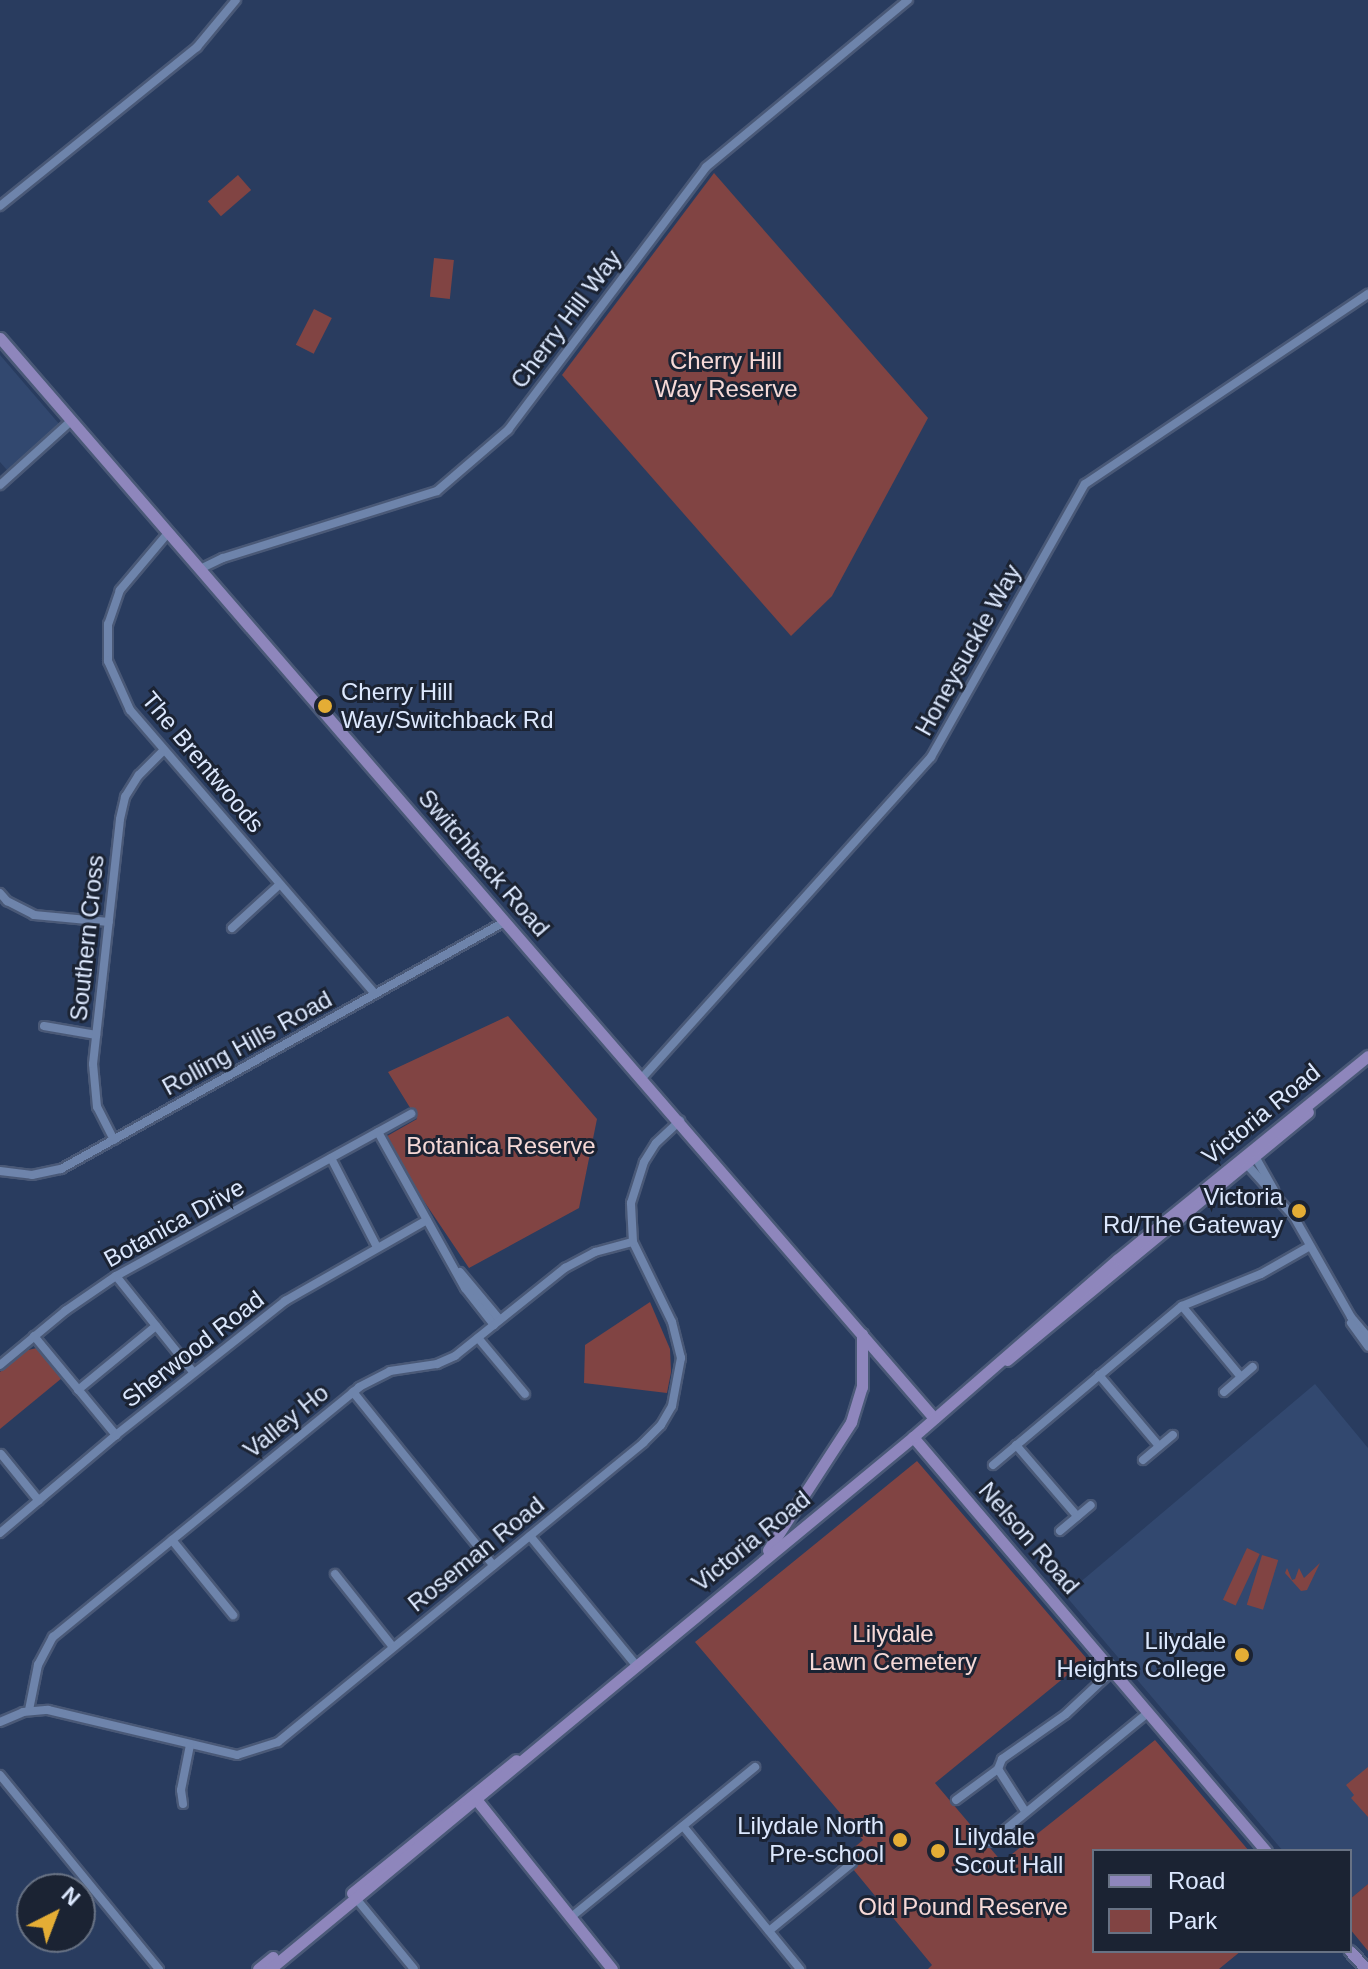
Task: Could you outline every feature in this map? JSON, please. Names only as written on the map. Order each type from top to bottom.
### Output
[{"type":"main road","name":"Switchback Road","points":[[0,338],[934,1418]]},
{"type":"main road","name":"Victoria Road","points":[[270,1969],[354,1896],[913,1437],[1018,1343],[1368,1056]]},
{"type":"main road","points":[[761,1561],[851,1422],[862,1387],[862,1334]]},
{"type":"main road","name":"Nelson Road","points":[[913,1437],[1264,1849]]},
{"type":"main road","points":[[472,1799],[612,1969]]},
{"type":"main road","name":"Victoria Road","points":[[258,1969],[354,1896]]},
{"type":"main road","points":[[1352,1953],[1366,1969]]},
{"type":"street","points":[[0,206],[197,47],[236,0]]},
{"type":"street","name":"Cherry Hill Way","points":[[200,569],[223,558],[437,491],[508,430],[706,167],[908,0]]},
{"type":"street","name":"Honeysuckle Way","points":[[642,1078],[931,757],[1085,484],[1368,294]]},
{"type":"street","points":[[0,485],[71,421]]},
{"type":"street","name":"The Brentwoods","points":[[168,533],[120,590],[108,624],[108,661],[130,710],[375,994]]},
{"type":"street","name":"Southern Cross","points":[[114,1140],[93,1092],[96,1035],[125,797],[139,775],[164,750]]},
{"type":"street","points":[[232,928],[280,884]]},
{"type":"street","points":[[0,893],[7,901],[34,915],[109,922]]},
{"type":"street","name":"Rolling Hills Road","points":[[0,1171],[32,1175],[61,1169],[506,921]]},
{"type":"street","points":[[44,1026],[96,1035]]},
{"type":"street","name":"Botanica Drive","points":[[0,1365],[116,1276],[411,1114]]},
{"type":"street","name":"Roseman Road","points":[[0,1722],[29,1710],[58,1711],[237,1755],[278,1742],[643,1443],[661,1425],[672,1406],[681,1372],[677,1335],[633,1242],[630,1216],[638,1176],[656,1143],[680,1121]]},
{"type":"street","points":[[378,1132],[454,1266],[497,1322]]},
{"type":"street","points":[[1248,1157],[1310,1246],[1347,1311],[1356,1334],[1368,1346]]},
{"type":"street","points":[[331,1158],[377,1247]]},
{"type":"street","name":"Sherwood Road","points":[[0,1533],[116,1435],[285,1301],[427,1220]]},
{"type":"street","name":"Valley Ho","points":[[29,1710],[38,1665],[53,1637],[353,1392],[383,1373],[446,1361],[574,1262],[633,1242]]},
{"type":"street","points":[[993,1465],[1182,1306],[1261,1274],[1310,1246]]},
{"type":"street","points":[[116,1276],[194,1373]]},
{"type":"street","points":[[1182,1306],[1241,1377]]},
{"type":"street","points":[[1347,1311],[1368,1337]]},
{"type":"street","points":[[78,1390],[156,1326]]},
{"type":"street","points":[[34,1336],[116,1435]]},
{"type":"street","points":[[478,1338],[525,1394]]},
{"type":"street","points":[[1224,1392],[1253,1367]]},
{"type":"street","points":[[1099,1375],[1159,1446]]},
{"type":"street","points":[[353,1392],[493,1565]]},
{"type":"street","points":[[1143,1460],[1173,1435]]},
{"type":"street","points":[[1016,1445],[1077,1516]]},
{"type":"street","points":[[1,1454],[39,1501]]},
{"type":"street","points":[[1060,1531],[1091,1505]]},
{"type":"street","points":[[530,1536],[635,1664]]},
{"type":"street","points":[[172,1540],[233,1615]]},
{"type":"street","points":[[335,1574],[393,1647]]},
{"type":"street","points":[[956,1800],[998,1769],[1002,1759],[1066,1714],[1113,1670]]},
{"type":"street","points":[[990,1842],[1149,1712]]},
{"type":"street","points":[[183,1804],[181,1790],[190,1745]]},
{"type":"street","points":[[570,1918],[755,1767]]},
{"type":"street","points":[[998,1769],[1025,1811]]},
{"type":"street","points":[[0,1775],[159,1969]]},
{"type":"street","points":[[683,1826],[800,1969]]},
{"type":"street","points":[[769,1931],[852,1863]]},
{"type":"street","points":[[354,1896],[411,1965],[399,1969]]},
{"type":"shaded area","points":[[0,355],[60,425],[7,470],[0,462]]},
{"type":"shaded area","name":"Lilydale Heights College","points":[[1315,1384],[1368,1448],[1368,1884],[1352,1897],[1352,1849],[1281,1849],[1065,1595]]},
{"type":"green space","name":"Cherry Hill Way Reserve","points":[[714,173],[928,418],[832,596],[791,636],[562,375]]},
{"type":"green space","points":[[238,175],[251,190],[221,216],[208,201]]},
{"type":"green space","points":[[434,258],[454,260],[450,299],[430,297]]},
{"type":"green space","points":[[314,309],[332,318],[314,354],[296,345]]},
{"type":"green space","name":"Botanica Reserve","points":[[508,1016],[597,1119],[579,1208],[469,1268],[382,1139],[417,1119],[388,1072]]},
{"type":"green space","points":[[650,1302],[670,1349],[671,1372],[667,1393],[584,1383],[585,1345]]},
{"type":"green space","points":[[37,1348],[62,1378],[0,1429],[0,1372],[28,1350]]},
{"type":"green space","name":"Lilydale Lawn Cemetery","points":[[917,1461],[1087,1659],[935,1783],[1002,1862],[1155,1740],[1247,1849],[1092,1849],[1092,1953],[1239,1953],[1219,1969],[928,1969],[932,1965],[843,1857],[863,1840],[695,1642]]},
{"type":"green space","points":[[1247,1548],[1260,1554],[1236,1606],[1223,1600]]},
{"type":"green space","points":[[1262,1555],[1278,1560],[1263,1610],[1247,1605]]},
{"type":"green space","points":[[1320,1563],[1307,1590],[1301,1591],[1285,1573],[1287,1568],[1292,1580],[1295,1579],[1299,1568],[1304,1578]]},
{"type":"green space","points":[[1368,1767],[1368,1817],[1351,1798],[1354,1795],[1346,1785]]},
{"type":"green space","points":[[1368,1884],[1368,1951],[1352,1931],[1352,1897]]},
{"type":"place","name":"Cherry Hill Way/Switchback Rd","points":[[325,706]]},
{"type":"place","name":"Victoria Rd/The Gateway","points":[[1299,1211]]},
{"type":"place","name":"Lilydale Heights College","points":[[1242,1655]]},
{"type":"place","name":"Lilydale North Pre-school","points":[[900,1840]]},
{"type":"place","name":"Lilydale Scout Hall","points":[[938,1851]]},
{"type":"park label","name":"Old Pound Reserve","points":[[963,1907]]}]
